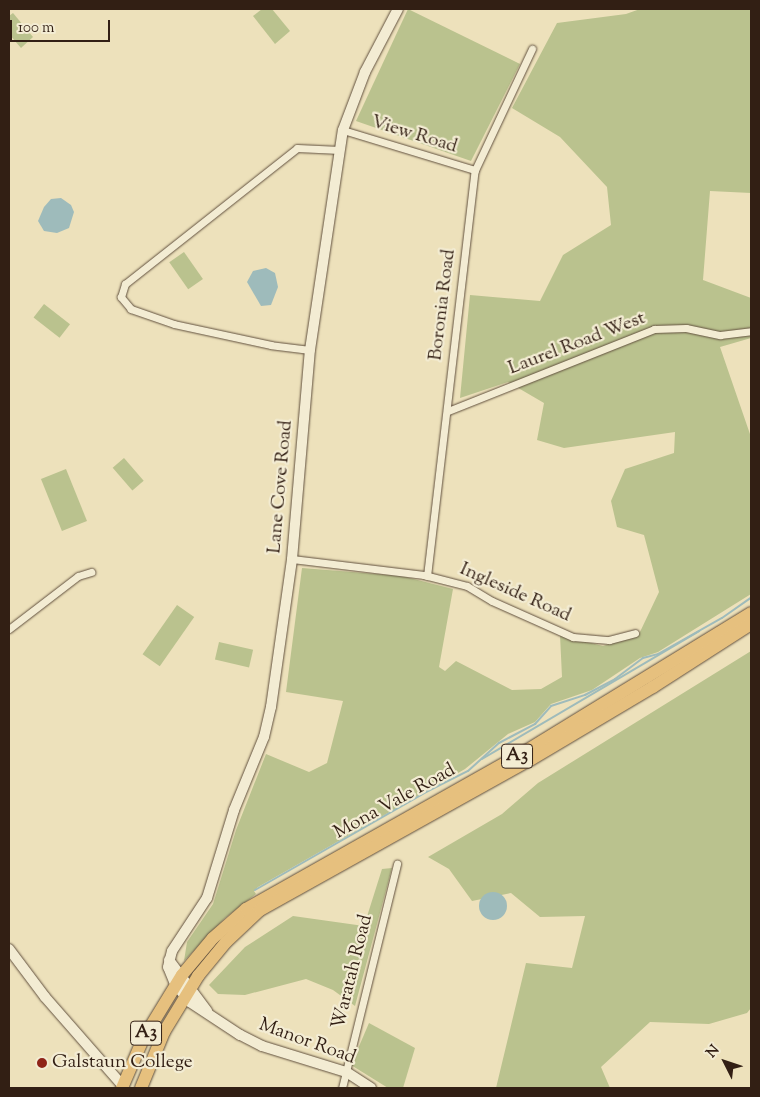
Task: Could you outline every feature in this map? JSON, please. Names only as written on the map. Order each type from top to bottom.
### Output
[{"type":"highway","name":"Mona Vale Road","points":[[123,1088],[143,1039],[178,979],[213,938],[252,904],[526,751],[751,613]]},
{"type":"highway","name":"Mona Vale Road","points":[[140,1088],[148,1068],[188,993],[226,942],[268,904],[530,760],[653,687],[751,624]]},
{"type":"highway","points":[[123,1088],[135,1086],[148,1068]]},
{"type":"street","name":"Lane Cove Road","points":[[188,993],[178,979],[169,960],[172,951],[206,898],[234,810],[264,737],[271,707],[292,559],[310,350],[343,130],[364,72],[398,9]]},
{"type":"street","name":"Boronia Road","points":[[427,576],[442,432],[448,411],[475,170],[532,49]]},
{"type":"street","name":"View Road","points":[[343,130],[475,170]]},
{"type":"street","points":[[310,350],[271,345],[174,324],[131,308],[121,297],[125,284],[297,148],[340,150]]},
{"type":"street","name":"Laurel Road West","points":[[448,411],[654,329],[686,328],[720,335],[751,331]]},
{"type":"street","name":"Ingleside Road","points":[[292,559],[427,576],[467,586],[506,608],[573,637],[609,640],[635,633]]},
{"type":"street","points":[[9,629],[81,574],[91,572]]},
{"type":"street","name":"Waratah Road","points":[[342,1088],[397,864]]},
{"type":"street","points":[[9,949],[58,1012],[123,1088]]},
{"type":"street","name":"Manor Road","points":[[188,993],[207,1011],[256,1043],[346,1072],[371,1088]]},
{"type":"green space","points":[[262,9],[272,9],[290,31],[275,44],[253,16]]},
{"type":"green space","points":[[408,9],[520,64],[471,161],[356,121]]},
{"type":"green space","points":[[640,9],[751,9],[751,193],[710,191],[703,280],[751,298],[751,338],[720,347],[751,437],[751,594],[658,652],[640,658],[592,690],[551,704],[535,722],[508,734],[465,769],[258,887],[254,891],[256,894],[225,918],[184,961],[187,942],[213,904],[236,830],[266,754],[309,772],[327,763],[343,701],[286,692],[302,568],[402,576],[453,589],[439,667],[445,671],[456,661],[512,690],[541,689],[562,677],[560,635],[603,646],[639,634],[659,592],[644,535],[617,527],[611,501],[625,469],[674,453],[675,432],[564,448],[537,440],[544,403],[508,382],[460,398],[470,295],[540,301],[563,255],[611,225],[607,187],[560,137],[512,108],[557,23],[626,14]]},
{"type":"green space","points":[[13,13],[33,37],[21,48],[9,34],[9,16]]},
{"type":"green space","points":[[184,252],[203,279],[188,289],[169,262]]},
{"type":"green space","points":[[44,304],[70,324],[60,338],[34,317]]},
{"type":"green space","points":[[124,458],[144,481],[132,490],[113,468]]},
{"type":"green space","points":[[66,469],[87,521],[62,531],[41,479]]},
{"type":"green space","points":[[177,605],[194,617],[160,666],[143,654]]},
{"type":"green space","points":[[219,642],[253,650],[249,667],[215,660]]},
{"type":"green space","points":[[751,651],[751,1008],[747,1013],[709,1024],[650,1022],[601,1067],[610,1088],[496,1088],[526,963],[572,968],[585,916],[540,917],[511,893],[472,901],[449,869],[428,857],[502,814],[538,783]]},
{"type":"green space","points":[[392,868],[355,1006],[333,990],[306,979],[245,995],[218,994],[209,985],[245,947],[293,916],[364,926],[382,869]]},
{"type":"green space","points":[[369,1023],[415,1048],[403,1088],[388,1088],[351,1065]]},
{"type":"water","points":[[61,198],[71,205],[74,212],[69,228],[57,233],[44,231],[38,221],[44,207],[51,199]]},
{"type":"water","points":[[266,268],[275,273],[278,287],[271,305],[261,306],[247,282],[253,271]]},
{"type":"water","points":[[493,892],[503,896],[507,906],[503,916],[493,920],[483,916],[479,906],[483,896]]},
{"type":"waterway","points":[[255,890],[426,792],[468,771],[499,743],[535,724],[551,706],[585,695],[615,679],[643,658],[658,654],[722,618],[751,598]]},
{"type":"waterway","points":[[482,759],[699,631]]},
{"type":"place","name":"Galstaun College","points":[[42,1063]]}]
